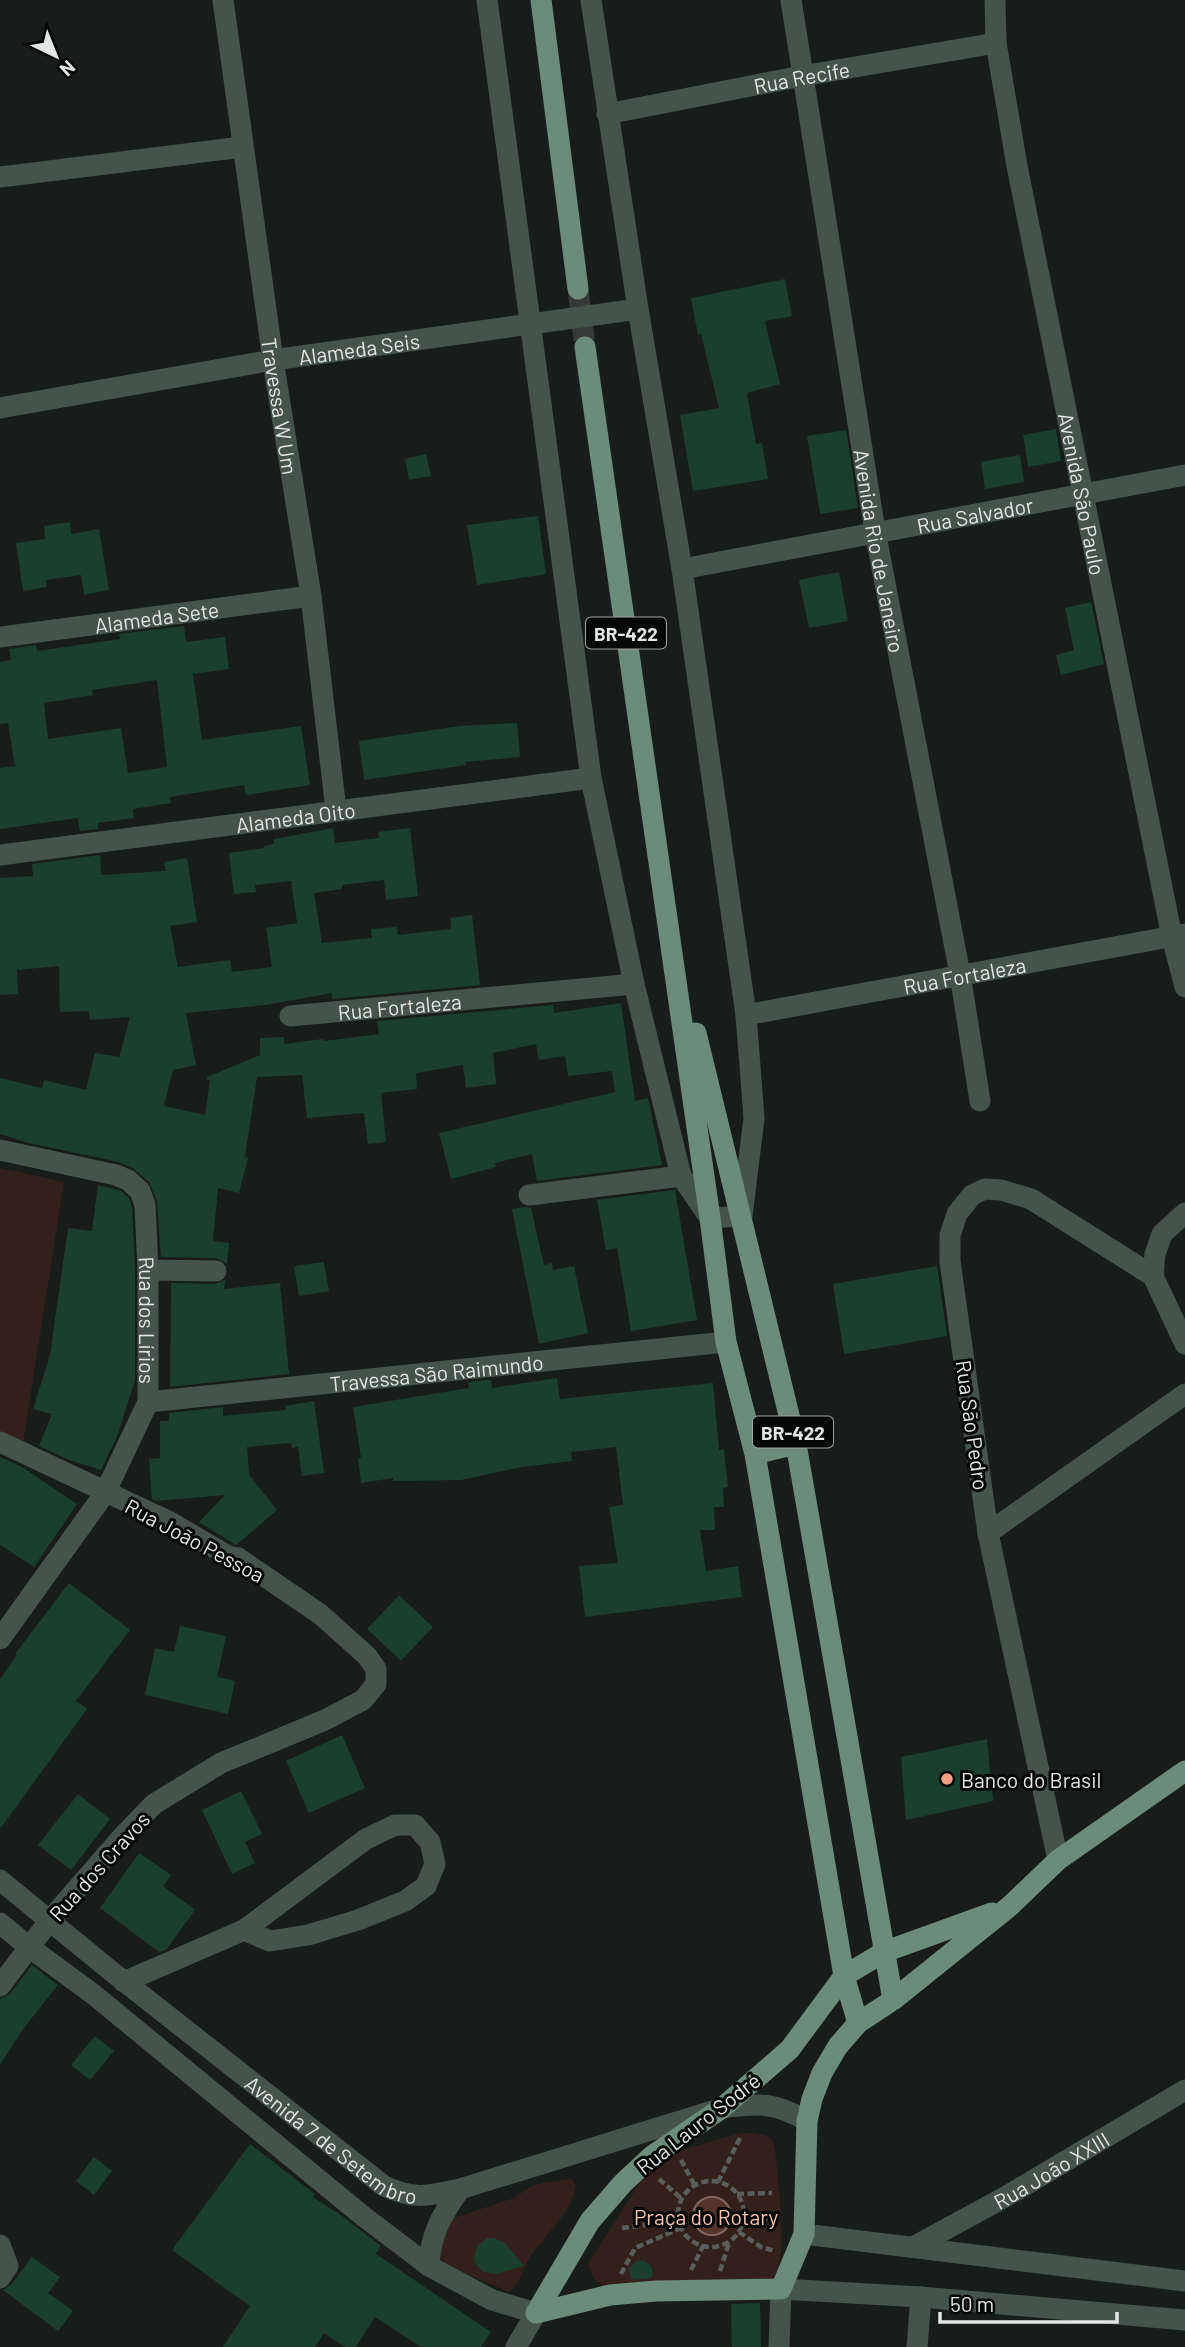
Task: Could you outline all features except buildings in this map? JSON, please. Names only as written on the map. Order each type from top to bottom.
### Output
[{"type":"main road","points":[[541,0],[578,289]]},
{"type":"main road","name":"BR-422","points":[[585,347],[726,1342],[755,1454],[844,1976],[858,2023]]},
{"type":"main road","name":"BR-422","points":[[667,919],[796,1444],[892,2000]]},
{"type":"main road","points":[[755,1454],[796,1444]]},
{"type":"main road","name":"Rua Lauro Sodré","points":[[804,2234],[807,2121],[822,2073],[838,2046],[858,2023],[892,2000],[1010,1906],[1058,1860],[1185,1771]]},
{"type":"main road","name":"Rua Lauro Sodré","points":[[536,2313],[590,2221],[623,2183],[652,2156],[722,2108],[790,2049],[844,1976],[884,1952],[1010,1906]]},
{"type":"main road","points":[[536,2313],[610,2295],[656,2291],[781,2289],[804,2234]]},
{"type":"street","name":"Travessa W Um","points":[[223,0],[242,147],[311,596],[336,810]]},
{"type":"street","points":[[487,0],[591,778],[634,984],[681,1176],[710,1219],[742,1216],[754,1118],[746,1015],[682,569],[638,309],[591,0]]},
{"type":"street","name":"Avenida Rio de Janeiro","points":[[791,0],[875,531],[960,974],[980,1101]]},
{"type":"street","name":"Avenida São Paulo","points":[[995,0],[996,43],[1017,166],[1083,495],[1179,935],[1185,987]]},
{"type":"street","name":"Rua Recife","points":[[607,114],[802,76],[996,43]]},
{"type":"street","points":[[0,177],[242,147]]},
{"type":"street","name":"Alameda Seis","points":[[0,408],[274,360],[638,309]]},
{"type":"street","name":"Rua Salvador","points":[[682,569],[1185,475]]},
{"type":"street","name":"Alameda Sete","points":[[0,637],[311,596]]},
{"type":"street","name":"Alameda Oito","points":[[0,855],[591,778]]},
{"type":"street","name":"Rua Fortaleza","points":[[746,1015],[1179,935]]},
{"type":"street","name":"Rua Fortaleza","points":[[290,1016],[634,984]]},
{"type":"street","name":"Rua dos Lírios","points":[[0,1150],[116,1175],[128,1180],[139,1191],[145,1205],[148,1270],[148,1402],[105,1493],[0,1639]]},
{"type":"street","points":[[529,1195],[681,1176]]},
{"type":"street","name":"Rua São Pedro","points":[[1058,1860],[988,1532],[950,1261],[950,1235],[957,1214],[972,1195],[985,1189],[1001,1190],[1031,1199],[1153,1276]]},
{"type":"street","points":[[1185,1213],[1162,1234],[1155,1254],[1153,1276],[1185,1344]]},
{"type":"street","points":[[148,1270],[216,1270]]},
{"type":"street","name":"Travessa São Raimundo","points":[[148,1402],[726,1342]]},
{"type":"street","points":[[988,1532],[1185,1394]]},
{"type":"street","name":"Rua João Pessoa","points":[[0,1442],[170,1522],[230,1557],[238,1558],[320,1614],[367,1656],[376,1669],[376,1684],[363,1700]]},
{"type":"street","name":"Rua dos Cravos","points":[[0,1986],[50,1920],[154,1804],[221,1763],[325,1720],[363,1700]]},
{"type":"street","points":[[93,1994],[118,1977],[244,1930],[366,1839],[395,1825],[415,1825],[430,1842],[435,1864],[426,1886],[405,1901],[358,1920],[308,1935],[270,1941],[244,1930]]},
{"type":"street","name":"Avenida 7 de Setembro","points":[[0,1880],[118,1977],[384,2186],[402,2194],[425,2197],[460,2189],[722,2108],[774,2105],[807,2121]]},
{"type":"street","points":[[0,1923],[93,1994],[363,2216],[429,2266],[492,2300],[536,2313]]},
{"type":"street","name":"Rua João XXIII","points":[[915,2246],[1005,2197],[1185,2090]]},
{"type":"street","points":[[429,2266],[429,2250],[437,2224],[460,2189]]},
{"type":"street","points":[[804,2234],[1185,2281]]},
{"type":"street","points":[[0,2245],[8,2266],[0,2278]]},
{"type":"street","points":[[779,2347],[781,2289],[921,2297],[1185,2320]]},
{"type":"street","points":[[917,2347],[921,2297]]},
{"type":"street","name":"Rua Lauro Sodré","points":[[516,2347],[536,2313]]},
{"type":"path","points":[[718,2182],[740,2138]]},
{"type":"path","points":[[679,2156],[695,2186]]},
{"type":"path","points":[[653,2174],[682,2199]]},
{"type":"path","points":[[718,2182],[737,2194],[744,2216],[739,2232],[729,2242],[716,2247],[703,2246],[686,2236],[681,2228],[679,2206],[695,2186],[718,2182]]},
{"type":"path","points":[[737,2194],[772,2193]]},
{"type":"path","points":[[744,2216],[773,2219]]},
{"type":"path","points":[[622,2228],[679,2221]]},
{"type":"path","points":[[617,2281],[635,2248],[681,2228]]},
{"type":"path","points":[[739,2232],[761,2247],[776,2251]]},
{"type":"path","points":[[718,2274],[727,2255],[729,2242]]},
{"type":"path","points":[[686,2281],[703,2246]]},
{"type":"green space","points":[[0,1168],[64,1182],[23,1442],[0,1431]]},
{"type":"green space","name":"Praça do Rotary","points":[[741,2133],[770,2137],[775,2147],[782,2238],[777,2272],[771,2283],[603,2286],[594,2279],[588,2264],[647,2171],[668,2154]]},
{"type":"green space","points":[[571,2179],[576,2185],[570,2204],[532,2254],[509,2292],[455,2269],[435,2255],[451,2219],[514,2198],[533,2185]]},
{"type":"shaded area","points":[[712,2197],[725,2203],[731,2216],[725,2229],[712,2235],[699,2229],[693,2216],[699,2203]]},
{"type":"tunnel","points":[[578,289],[585,347]]},
{"type":"place","name":"Banco do Brasil","points":[[947,1779]]}]
